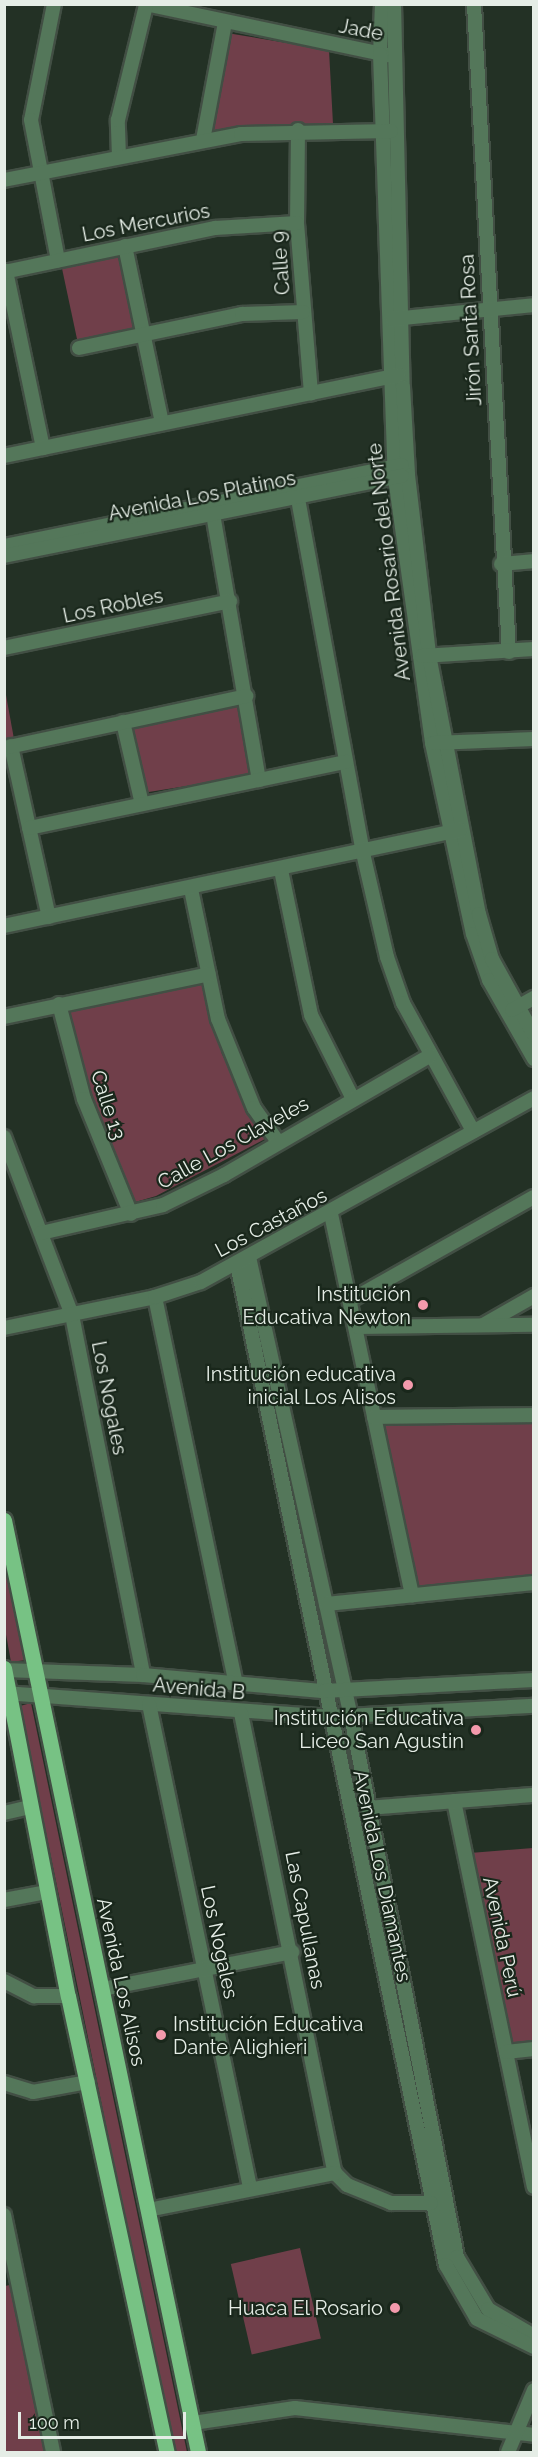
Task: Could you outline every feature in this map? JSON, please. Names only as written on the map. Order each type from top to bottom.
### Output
[{"type":"main road","name":"Avenida Los Alisos","points":[[4,1520],[198,2452]]},
{"type":"main road","points":[[5,1669],[10,1728],[30,1806],[68,1996],[167,2452]]},
{"type":"street","points":[[54,4],[31,120],[58,260]]},
{"type":"street","name":"Avenida Rosario del Norte","points":[[382,4],[386,55],[401,471],[424,655],[438,742],[480,959],[513,1010],[534,1035]]},
{"type":"street","name":"Avenida Rosario del Norte","points":[[386,55],[394,4]]},
{"type":"street","name":"Jirón Santa Rosa","points":[[474,4],[501,564],[509,652]]},
{"type":"street","points":[[119,157],[118,120],[145,5]]},
{"type":"street","name":"Jade","points":[[145,5],[225,24],[386,55]]},
{"type":"street","points":[[203,140],[225,24]]},
{"type":"street","points":[[4,180],[203,140],[298,130],[389,131]]},
{"type":"street","name":"Calle 9","points":[[298,130],[297,223],[311,393]]},
{"type":"street","name":"Los Mercurios","points":[[5,271],[215,228],[297,223]]},
{"type":"street","points":[[125,246],[162,423]]},
{"type":"street","points":[[5,271],[44,448]]},
{"type":"street","points":[[395,319],[534,305]]},
{"type":"street","points":[[79,348],[242,314],[303,312]]},
{"type":"street","points":[[4,456],[397,376]]},
{"type":"street","name":"Avenida Los Platinos","points":[[4,546],[401,471]]},
{"type":"street","points":[[297,492],[363,853],[387,957],[403,1003],[473,1131]]},
{"type":"street","name":"Avenida Los Platinos","points":[[4,556],[213,514],[297,492]]},
{"type":"street","points":[[213,514],[230,601],[259,780]]},
{"type":"street","points":[[501,564],[534,561]]},
{"type":"street","name":"Los Robles","points":[[4,648],[230,601]]},
{"type":"street","points":[[424,655],[534,649]]},
{"type":"street","points":[[49,917],[8,747],[246,696]]},
{"type":"street","points":[[123,722],[142,804]]},
{"type":"street","points":[[438,742],[533,743]]},
{"type":"street","points":[[29,828],[346,762]]},
{"type":"street","points":[[4,926],[363,853],[457,831]]},
{"type":"street","points":[[281,870],[311,1015],[353,1100]]},
{"type":"street","points":[[191,889],[209,974],[234,1065],[254,1108],[278,1142]]},
{"type":"street","points":[[4,1017],[209,974]]},
{"type":"street","points":[[513,1010],[534,998]]},
{"type":"street","name":"Calle 13","points":[[59,1004],[84,1099],[131,1214]]},
{"type":"street","name":"Avenida Rosario del Norte","points":[[513,1010],[534,1059]]},
{"type":"street","name":"Calle Los Claveles","points":[[41,1233],[163,1205],[431,1055]]},
{"type":"street","name":"Los Castaños","points":[[4,1328],[155,1298],[201,1282],[332,1214],[534,1098]]},
{"type":"street","name":"Los Nogales","points":[[4,1137],[72,1315],[143,1675]]},
{"type":"street","points":[[351,1300],[534,1197]]},
{"type":"street","points":[[332,1214],[358,1327],[374,1417],[412,1595]]},
{"type":"street","name":"Avenida Los Diamantes","points":[[243,1261],[351,1716],[458,2257],[488,2309],[534,2336]]},
{"type":"street","name":"Avenida Los Diamantes","points":[[243,1261],[328,1717],[446,2265],[477,2319],[534,2347]]},
{"type":"street","points":[[481,1326],[534,1296]]},
{"type":"street","points":[[155,1298],[236,1686]]},
{"type":"street","points":[[358,1327],[534,1325]]},
{"type":"street","points":[[374,1417],[534,1415]]},
{"type":"street","points":[[326,1604],[534,1583]]},
{"type":"street","name":"Avenida B","points":[[5,1669],[143,1675],[236,1686],[324,1691],[534,1680]]},
{"type":"street","name":"Avenida B","points":[[7,1693],[40,1693],[241,1713],[328,1717],[534,1706]]},
{"type":"street","name":"Los Nogales","points":[[149,1704],[250,2189]]},
{"type":"street","name":"Las Capullanas","points":[[241,1713],[292,1952],[335,2173]]},
{"type":"street","points":[[368,1808],[534,1795]]},
{"type":"street","name":"Avenida Perú","points":[[454,1801],[506,2052],[529,2145],[534,2187]]},
{"type":"street","points":[[4,1813],[30,1806]]},
{"type":"street","points":[[4,1900],[47,1892]]},
{"type":"street","points":[[102,1989],[292,1952]]},
{"type":"street","points":[[4,1981],[34,1996],[68,1996]]},
{"type":"street","points":[[506,2052],[534,2049]]},
{"type":"street","points":[[4,2084],[33,2092],[88,2082]]},
{"type":"street","points":[[148,2210],[335,2173],[347,2185],[391,2203],[431,2203]]},
{"type":"street","points":[[4,2215],[53,2452]]},
{"type":"street","points":[[4,2272],[13,2256]]},
{"type":"street","points":[[508,2452],[534,2390]]},
{"type":"street","points":[[193,2423],[295,2408],[534,2435]]},
{"type":"shaded area","points":[[227,33],[329,50],[333,124],[249,125],[208,131]]},
{"type":"shaded area","points":[[118,253],[134,330],[78,342],[61,265]]},
{"type":"shaded area","points":[[4,684],[14,739],[5,741],[4,741]]},
{"type":"shaded area","points":[[238,701],[250,776],[139,794],[127,719]]},
{"type":"shaded area","points":[[202,981],[222,1054],[267,1138],[156,1196],[132,1203],[83,1084],[65,1011]]},
{"type":"shaded area","points":[[383,1421],[533,1422],[533,1579],[416,1590]]},
{"type":"shaded area","points":[[4,1554],[26,1660],[11,1662],[5,1629]]},
{"type":"shaded area","points":[[31,1703],[187,2452],[173,2452],[20,1706]]},
{"type":"shaded area","points":[[533,1848],[533,2043],[509,2045],[470,1853]]},
{"type":"shaded area","points":[[300,2248],[321,2339],[252,2355],[231,2264]]},
{"type":"shaded area","points":[[14,2284],[48,2452],[5,2452],[5,2286]]},
{"type":"place","name":"Institución Educativa Newton","points":[[423,1305]]},
{"type":"place","name":"Institución educativa inicial Los Alisos","points":[[408,1385]]},
{"type":"place","name":"Institución Educativa Liceo San Agustin","points":[[476,1730]]},
{"type":"place","name":"Institución Educativa Dante Alighieri","points":[[161,2035]]},
{"type":"place","name":"Huaca El Rosario","points":[[395,2308]]}]
